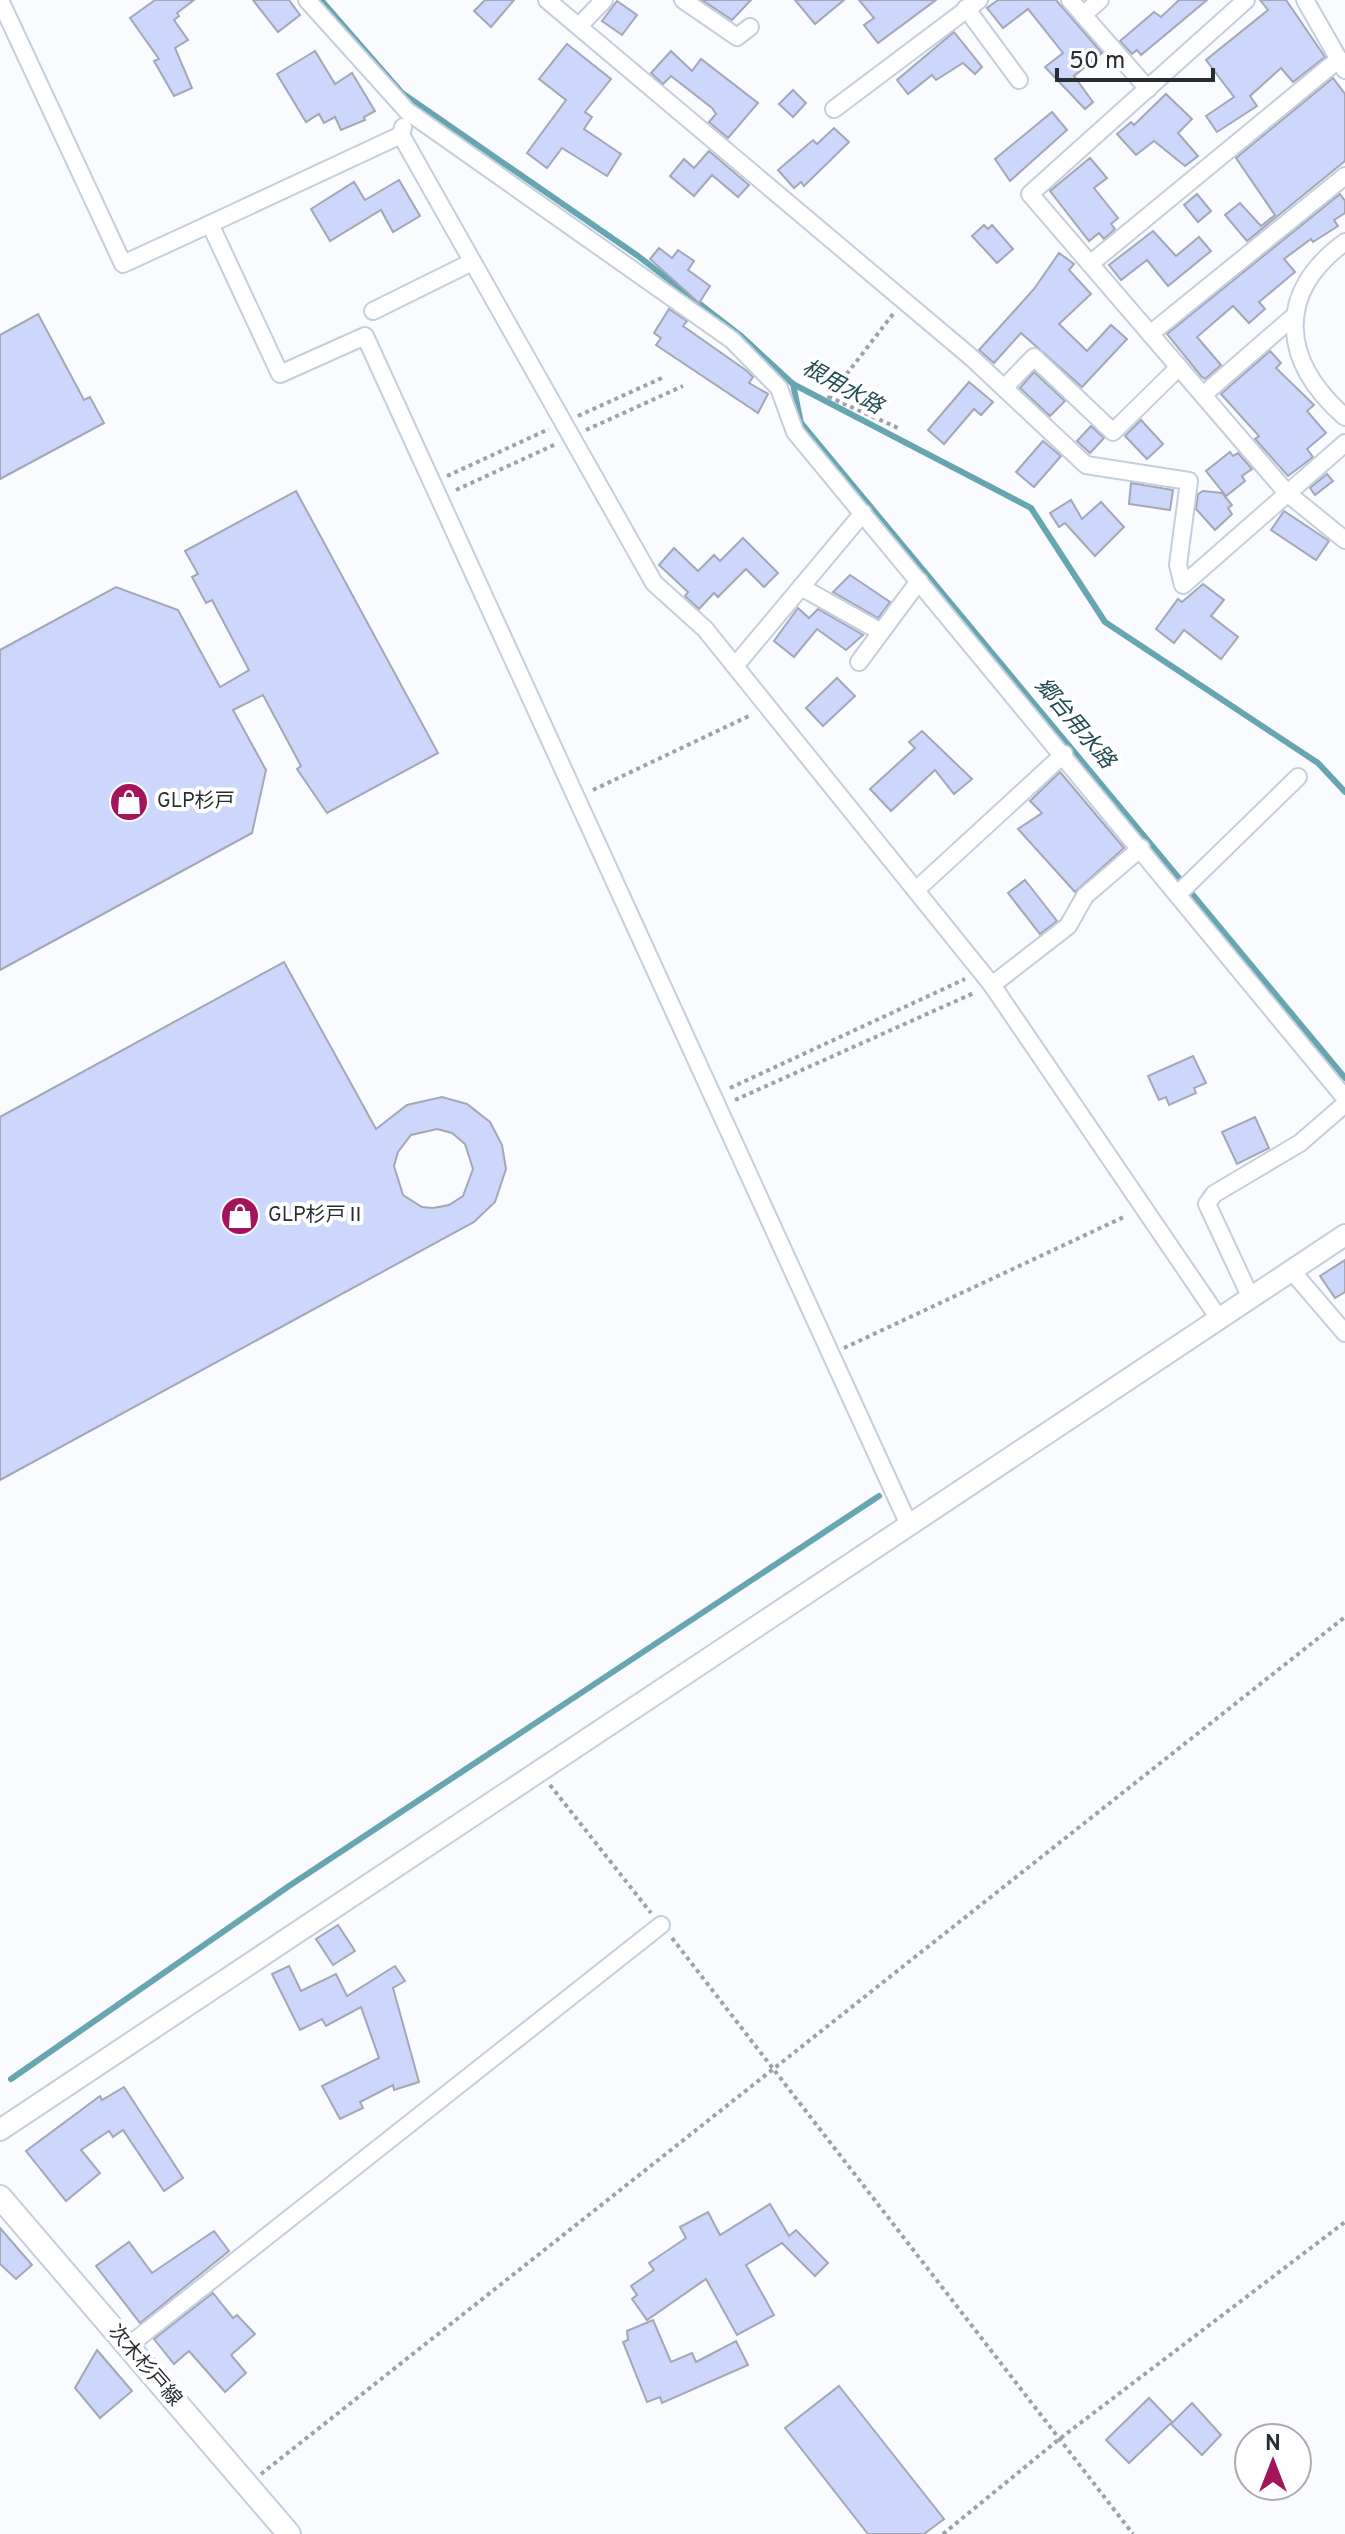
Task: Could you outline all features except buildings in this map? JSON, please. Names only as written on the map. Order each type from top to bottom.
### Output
[{"type":"main road","name":"次木杉戸線","points":[[0,2197],[289,2534]]},
{"type":"street","points":[[0,0],[123,264],[401,135]]},
{"type":"street","points":[[307,0],[407,111],[732,340],[779,388],[795,432],[1141,848],[1183,889],[1345,1098]]},
{"type":"street","points":[[547,0],[920,314],[1086,465],[1189,481],[1178,565],[1183,585],[1345,443]]},
{"type":"street","points":[[579,26],[604,0]]},
{"type":"street","points":[[683,0],[737,37],[750,27]]},
{"type":"street","points":[[1070,0],[1148,89]]},
{"type":"street","points":[[1083,15],[1100,0]]},
{"type":"street","points":[[1246,0],[1030,194],[1287,493],[1345,540]]},
{"type":"street","points":[[1090,264],[1342,65],[1305,0]]},
{"type":"street","points":[[834,109],[973,4],[1019,80]]},
{"type":"street","points":[[407,111],[401,135],[470,263],[654,583],[705,629],[987,978],[1218,1317]]},
{"type":"street","points":[[1150,334],[1345,176]]},
{"type":"street","points":[[210,224],[280,374],[365,336],[909,1525]]},
{"type":"street","points":[[1345,242],[1316,266],[1302,285],[1293,317],[1298,345],[1310,375],[1331,405],[1345,417]]},
{"type":"street","points":[[373,311],[470,263]]},
{"type":"street","points":[[1203,395],[1293,317]]},
{"type":"street","points":[[1004,388],[1034,357],[1113,432],[1179,367]]},
{"type":"street","points":[[735,666],[863,513]]},
{"type":"street","points":[[859,662],[919,581]]},
{"type":"street","points":[[801,587],[881,632]]},
{"type":"street","points":[[916,890],[1064,754]]},
{"type":"street","points":[[1183,889],[1298,777]]},
{"type":"street","points":[[987,978],[1068,926],[1085,896],[1141,848]]},
{"type":"street","points":[[1250,1296],[1207,1204],[1214,1194],[1300,1143],[1345,1104]]},
{"type":"street","points":[[0,2130],[1345,1235]]},
{"type":"street","points":[[1291,1270],[1345,1333]]},
{"type":"street","points":[[128,2346],[661,1925]]},
{"type":"path","points":[[898,428],[829,397],[892,314],[920,314]]},
{"type":"path","points":[[578,797],[768,707]]},
{"type":"path","points":[[987,978],[736,1103],[730,1088],[987,978]]},
{"type":"path","points":[[831,1354],[1144,1208]]},
{"type":"path","points":[[247,2485],[1345,1617]]},
{"type":"path","points":[[775,2069],[1133,2534]]},
{"type":"path","points":[[943,2534],[1058,2440],[1345,2222]]},
{"type":"waterway","name":"根用水路","points":[[321,0],[402,93],[638,256],[740,335],[793,384],[1031,508],[1105,622],[1318,763],[1345,792]]},
{"type":"waterway","name":"郷台用水路","points":[[793,384],[801,423],[1345,1078]]},
{"type":"waterway","points":[[11,2079],[289,1886],[879,1496]]},
{"type":"place","name":"GLP杉戸","points":[[129,802]]},
{"type":"place","name":"GLP杉戸Ⅱ","points":[[240,1216]]}]
